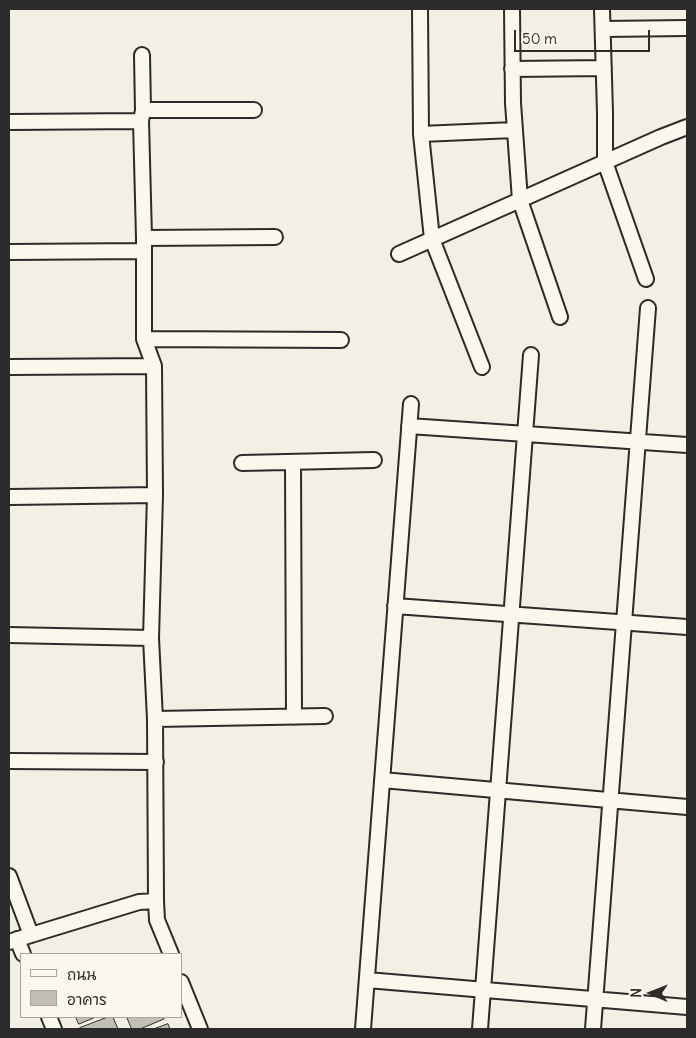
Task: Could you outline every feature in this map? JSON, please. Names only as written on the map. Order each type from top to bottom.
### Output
[{"type":"street","points":[[420,9],[421,134],[432,238],[482,367]]},
{"type":"street","points":[[512,9],[512,103],[520,200],[560,317]]},
{"type":"street","points":[[602,9],[605,162],[646,279]]},
{"type":"street","points":[[603,30],[687,28]]},
{"type":"street","points":[[142,55],[144,339],[154,366],[155,495],[151,638],[156,762],[156,901],[157,920],[171,953]]},
{"type":"street","points":[[512,69],[604,68]]},
{"type":"street","points":[[9,122],[254,110]]},
{"type":"street","points":[[421,134],[514,130]]},
{"type":"street","points":[[399,254],[661,137],[686,132]]},
{"type":"street","points":[[9,252],[275,237]]},
{"type":"street","points":[[593,1029],[648,308]]},
{"type":"street","points":[[144,339],[341,340]]},
{"type":"street","points":[[480,1029],[531,355]]},
{"type":"street","points":[[9,367],[154,366]]},
{"type":"street","points":[[363,1029],[410,404]]},
{"type":"street","points":[[409,426],[687,445]]},
{"type":"street","points":[[242,463],[374,460]]},
{"type":"street","points":[[293,462],[294,717]]},
{"type":"street","points":[[9,497],[155,495]]},
{"type":"street","points":[[395,606],[687,627]]},
{"type":"street","points":[[9,635],[151,638]]},
{"type":"street","points":[[155,719],[325,716]]},
{"type":"street","points":[[9,761],[156,762]]},
{"type":"street","points":[[382,780],[687,807]]},
{"type":"street","points":[[9,876],[31,934]]},
{"type":"street","points":[[22,953],[13,941],[139,902],[156,901]]},
{"type":"street","points":[[367,980],[687,1007]]},
{"type":"street","points":[[182,984],[200,1029]]},
{"type":"building","points":[[76,1018],[94,1018],[79,1024]]},
{"type":"building","points":[[105,1018],[113,1018],[118,1029],[81,1029]]},
{"type":"building","points":[[127,1018],[164,1019],[140,1029],[132,1029]]},
{"type":"building","points":[[168,1024],[170,1029],[154,1029]]}]
